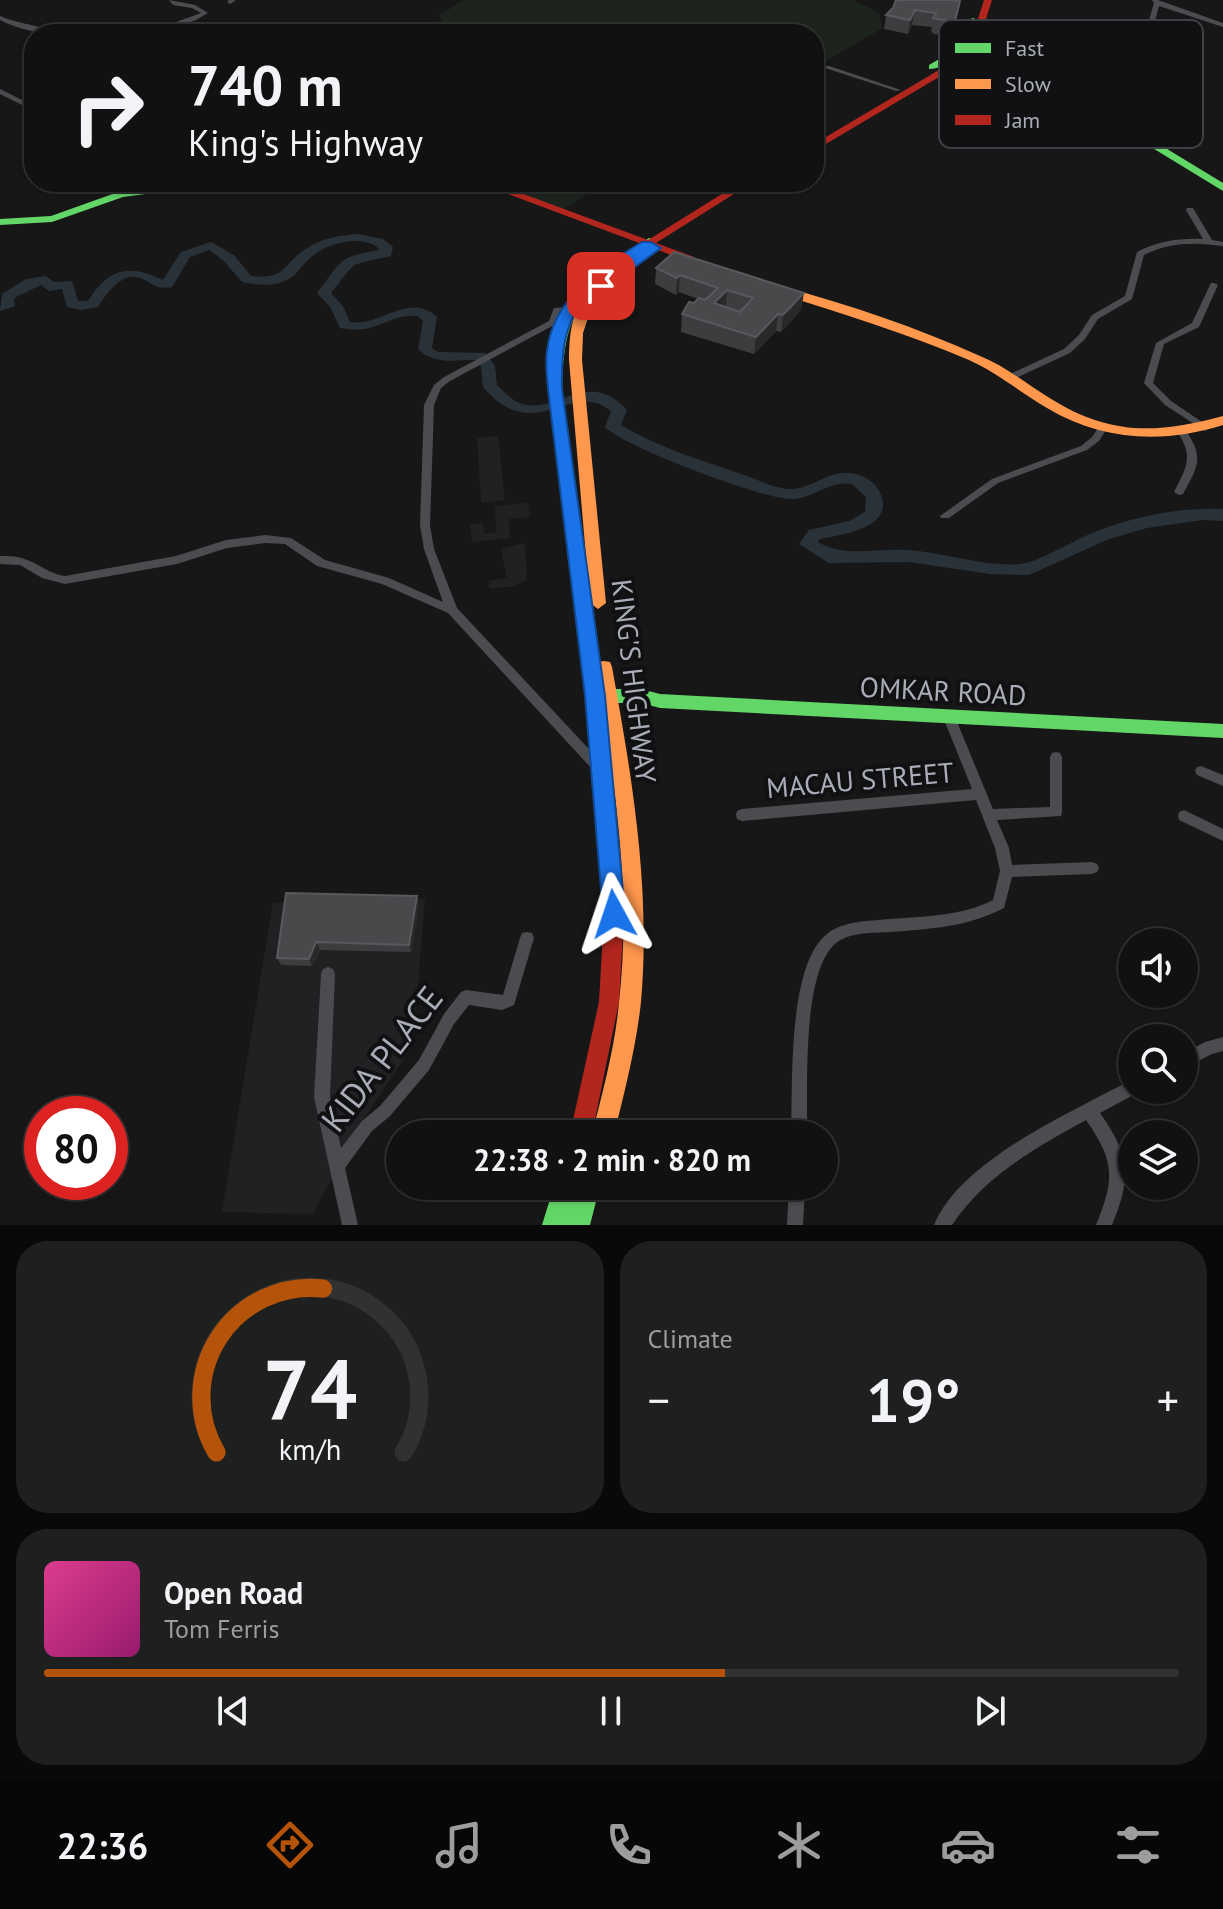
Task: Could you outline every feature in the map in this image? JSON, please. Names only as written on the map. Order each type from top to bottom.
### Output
[{"type":"main road","points":[[975,20],[981,0]]},
{"type":"main road","points":[[982,20],[988,0]]},
{"type":"main road","points":[[824,138],[939,63]]},
{"type":"main road","points":[[824,139],[939,72]]},
{"type":"main road","points":[[1158,148],[1223,188]]},
{"type":"main road","points":[[0,222],[52,219],[134,192]]},
{"type":"main road","points":[[508,192],[699,263]]},
{"type":"main road","name":"KING'S HIGHWAY","points":[[584,1120],[609,1002],[614,914],[602,771],[603,703],[583,473],[582,416],[573,353],[576,325],[587,301],[601,286],[651,246],[733,192]]},
{"type":"main road","name":"KING'S HIGHWAY","points":[[606,1120],[630,1002],[633,911],[628,831],[603,703],[555,389],[554,352],[569,309],[610,267],[742,192]]},
{"type":"main road","points":[[773,287],[974,358],[1013,376],[1065,413],[1103,427],[1146,433],[1183,433],[1223,420]]},
{"type":"main road","name":"OMKAR ROAD","points":[[603,703],[641,696],[660,701],[1223,731]]},
{"type":"main road","points":[[554,1225],[562,1200]]},
{"type":"main road","points":[[578,1225],[584,1200]]},
{"type":"street","points":[[172,0],[175,4],[195,7],[205,13],[192,22],[181,24]]},
{"type":"street","points":[[1156,2],[1223,25]]},
{"type":"street","points":[[0,18],[12,25],[24,26]]},
{"type":"street","points":[[827,67],[898,90]]},
{"type":"street","points":[[0,91],[24,104]]},
{"type":"street","points":[[1190,210],[1209,242]]},
{"type":"street","points":[[1013,376],[1048,362],[1076,345],[1095,317],[1129,297],[1140,254],[1174,242],[1223,244]]},
{"type":"street","points":[[1205,428],[1168,403],[1148,383],[1160,343],[1196,325],[1214,285]]},
{"type":"street","points":[[569,309],[557,310],[553,322],[437,387],[429,405],[425,525],[429,549],[452,610],[602,771]]},
{"type":"street","points":[[945,516],[995,481],[1084,448],[1096,439],[1103,427]]},
{"type":"street","points":[[1179,492],[1194,458],[1191,444],[1183,433]]},
{"type":"street","points":[[0,560],[21,559],[51,579],[65,580],[177,560],[226,544],[278,539],[287,541],[321,563],[385,581],[452,610]]},
{"type":"street","points":[[800,1120],[805,995],[816,955],[831,937],[863,928],[976,917],[999,904],[1007,871],[1002,848],[949,717]]},
{"type":"street","points":[[988,815],[1056,812],[1056,757]]},
{"type":"street","points":[[1201,771],[1223,781]]},
{"type":"street","name":"MACAU STREET","points":[[742,815],[981,794]]},
{"type":"street","points":[[1184,816],[1223,835]]},
{"type":"street","points":[[1007,871],[1092,868]]},
{"type":"street","name":"KIDA PLACE","points":[[337,1166],[367,1126],[394,1102],[424,1065],[449,1019],[466,997],[502,1003],[509,1000],[527,938]]},
{"type":"street","points":[[328,974],[322,1097],[350,1225]]},
{"type":"street","points":[[1198,1053],[1223,1044]]},
{"type":"street","points":[[942,1225],[956,1202],[977,1179],[1118,1095]]},
{"type":"street","points":[[1089,1111],[1116,1153],[1119,1191],[1104,1225]]},
{"type":"street","points":[[795,1225],[796,1200]]},
{"type":"shaded area","points":[[463,0],[853,0],[879,13],[883,28],[824,62],[824,24],[443,24],[439,16]]},
{"type":"shaded area","points":[[514,192],[591,192],[561,210]]},
{"type":"shaded area","points":[[498,436],[505,500],[481,503],[477,438]]},
{"type":"shaded area","points":[[528,503],[530,517],[509,519],[510,538],[472,542],[470,525],[483,523],[484,534],[496,532],[495,506]]},
{"type":"shaded area","points":[[525,543],[527,580],[511,587],[489,588],[489,581],[507,578],[501,549]]},
{"type":"shaded area","points":[[360,894],[425,899],[413,1045],[363,1120],[313,1214],[222,1212],[273,903]]},
{"type":"building","points":[[896,0],[960,1],[955,20],[933,18],[936,13],[915,10],[910,20],[886,15]]},
{"type":"building","points":[[674,252],[804,293],[756,337],[682,314],[689,302],[694,303],[699,298],[705,300],[718,288],[680,275],[677,278],[656,268]],"holes":[[[727,290],[753,298],[740,312],[714,303]]]},
{"type":"building","points":[[286,893],[417,896],[409,945],[316,942],[309,959],[277,958]]},
{"type":"waterway","points":[[0,307],[10,303],[7,297],[31,282],[46,280],[49,287],[67,284],[72,304],[80,306],[93,304],[107,285],[129,273],[145,275],[157,283],[167,284],[185,255],[211,246],[229,258],[247,279],[276,280],[288,274],[308,253],[326,243],[347,238],[369,239],[387,247],[386,253],[351,259],[341,267],[339,275],[324,293],[336,306],[345,325],[364,327],[397,314],[422,312],[430,317],[425,349],[435,356],[480,356],[488,366],[490,387],[513,406],[530,410],[581,396],[594,396],[619,410],[613,427],[628,436],[674,457],[774,492],[794,494],[843,477],[858,480],[872,493],[875,507],[865,521],[815,534],[808,544],[829,557],[909,556],[990,568],[1029,569],[1103,535],[1147,522],[1203,514],[1223,515]]},
{"type":"traffic: fast","points":[[932,67],[939,63]]},
{"type":"traffic: fast","points":[[1158,148],[1223,188]]},
{"type":"traffic: fast","points":[[0,222],[52,219],[121,194],[136,192]]},
{"type":"traffic: fast","points":[[609,855],[595,696],[555,389],[556,360],[560,335],[578,298],[609,269],[653,240]]},
{"type":"traffic: fast","points":[[598,696],[641,696],[660,701],[1223,731]]},
{"type":"traffic: fast","points":[[554,1225],[562,1200]]},
{"type":"traffic: fast","points":[[578,1225],[584,1200]]},
{"type":"traffic: slow","points":[[784,291],[975,358],[1053,406],[1093,424],[1114,430],[1158,433],[1202,427],[1223,420]]},
{"type":"traffic: slow","points":[[588,300],[577,333],[575,360],[598,603]]},
{"type":"traffic: slow","points":[[604,667],[624,792],[634,918],[628,1019],[606,1120]]},
{"type":"traffic: jam","points":[[982,20],[988,0]]},
{"type":"traffic: jam","points":[[824,142],[939,73]]},
{"type":"traffic: jam","points":[[508,192],[690,259]]},
{"type":"traffic: jam","points":[[653,240],[732,192]]},
{"type":"traffic: jam","points":[[584,1120],[609,1002],[614,914],[609,855]]},
{"type":"route","points":[[601,286],[655,248],[647,245],[592,282],[569,309],[554,352],[555,389],[595,696],[614,914]]}]
